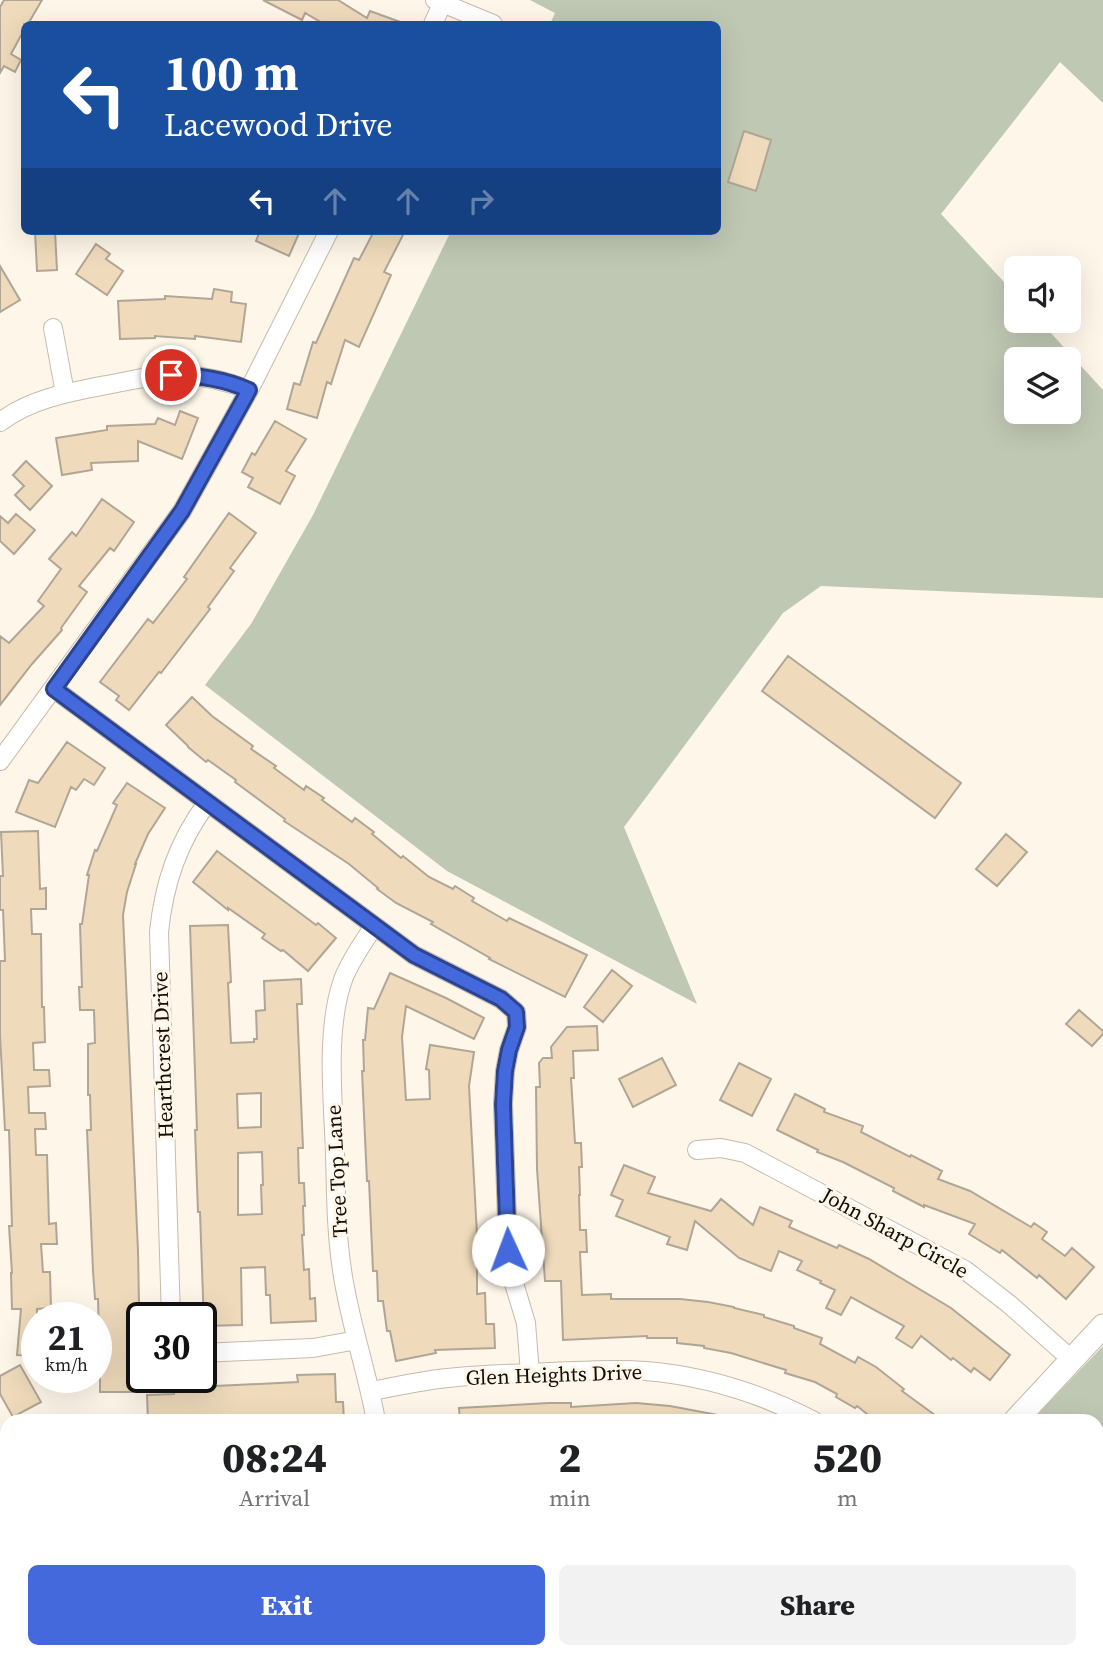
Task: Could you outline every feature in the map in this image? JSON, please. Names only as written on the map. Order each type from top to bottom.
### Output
[{"type":"street","points":[[434,21],[439,2],[486,21]]},
{"type":"street","points":[[0,761],[182,511],[249,390],[327,235]]},
{"type":"street","points":[[52,328],[65,393]]},
{"type":"street","points":[[0,422],[30,405],[65,393],[171,375],[226,381],[249,390]]},
{"type":"street","points":[[54,689],[414,955],[501,999],[516,1012],[517,1027],[505,1071],[503,1104],[508,1250],[513,1280],[526,1323],[530,1373]]},
{"type":"street","name":"Hearthcrest Drive","points":[[171,1302],[159,932],[168,878],[186,835],[207,803]]},
{"type":"street","name":"Tree Top Lane","points":[[374,926],[355,954],[344,978],[332,1037],[333,1115],[342,1268],[375,1414]]},
{"type":"street","name":"John Sharp Circle","points":[[698,1150],[721,1148],[745,1153],[965,1270],[1009,1304],[1071,1359]]},
{"type":"street","points":[[1021,1414],[1103,1326]]},
{"type":"street","points":[[217,1352],[302,1349],[357,1340]]},
{"type":"street","name":"Glen Heights Drive","points":[[370,1391],[440,1379],[530,1373],[645,1371],[712,1381],[801,1414]]},
{"type":"green space","points":[[530,0],[1103,0],[1103,103],[1060,62],[941,214],[1004,282],[1004,333],[1051,333],[1064,347],[1004,347],[1004,424],[1081,424],[1081,366],[1103,390],[1103,598],[821,586],[783,613],[624,827],[697,1004],[447,871],[205,685],[251,624],[313,515],[449,235],[721,235],[721,21],[551,21],[555,13]]},
{"type":"green space","points":[[1103,1346],[1103,1414],[1038,1414]]},
{"type":"building","points":[[4,0],[42,0],[30,21],[21,21],[21,36],[11,54],[21,60],[15,72],[4,66],[0,73],[0,7]]},
{"type":"building","points":[[263,0],[338,0],[367,18],[370,11],[398,21],[319,21],[305,13],[302,20]]},
{"type":"building","points":[[744,131],[771,140],[756,191],[728,182]]},
{"type":"building","points":[[35,235],[55,235],[57,270],[37,271]]},
{"type":"building","points":[[258,235],[298,235],[289,256],[256,241]]},
{"type":"building","points":[[372,235],[403,235],[384,272],[391,275],[359,347],[345,340],[331,384],[327,382],[317,418],[287,409],[294,383],[300,385],[313,342],[316,343],[354,258],[359,260]]},
{"type":"building","points":[[96,244],[110,254],[106,259],[123,271],[107,295],[76,274]]},
{"type":"building","points":[[0,266],[20,300],[0,312]]},
{"type":"building","points":[[214,289],[232,292],[231,302],[246,304],[241,342],[195,336],[195,339],[155,336],[120,339],[118,301],[165,299],[165,296],[212,299]]},
{"type":"building","points":[[180,411],[198,418],[182,459],[138,441],[138,461],[91,463],[92,470],[62,475],[56,438],[107,430],[107,426],[155,424],[158,418],[175,425]]},
{"type":"building","points":[[275,421],[306,439],[286,471],[295,476],[280,504],[248,487],[253,478],[242,472]]},
{"type":"building","points":[[26,461],[52,486],[30,510],[15,495],[24,486],[13,475]]},
{"type":"building","points":[[102,499],[134,522],[114,551],[110,548],[79,586],[87,592],[62,630],[0,705],[0,636],[9,643],[44,606],[38,601],[61,569],[49,559],[72,532],[76,536]]},
{"type":"building","points":[[229,513],[256,533],[230,568],[234,571],[208,607],[210,609],[129,710],[116,700],[119,696],[100,682],[148,619],[153,623],[187,579],[184,577]]},
{"type":"building","points":[[16,514],[35,530],[14,554],[0,541],[0,516],[8,523]]},
{"type":"building","points":[[788,656],[961,783],[935,818],[762,691]]},
{"type":"building","points":[[192,697],[212,716],[253,746],[251,749],[276,766],[274,768],[304,790],[306,786],[324,798],[322,800],[352,822],[355,818],[401,858],[403,856],[429,877],[453,889],[455,886],[474,898],[472,901],[507,921],[509,918],[587,955],[565,997],[489,959],[431,924],[433,922],[396,903],[349,864],[284,821],[285,819],[235,782],[236,780],[208,760],[206,762],[166,725]]},
{"type":"building","points":[[67,742],[105,768],[94,785],[84,779],[76,790],[71,787],[55,827],[16,812],[29,780],[38,783]]},
{"type":"building","points":[[127,783],[165,808],[148,834],[135,864],[123,915],[139,1302],[126,1302],[126,1392],[112,1392],[112,1302],[98,1302],[95,1299],[87,1130],[91,1130],[88,1044],[95,1043],[94,1010],[80,1010],[79,987],[82,987],[80,924],[87,875],[95,850],[97,851],[117,805],[113,803]]},
{"type":"building","points":[[38,831],[40,889],[46,888],[46,909],[31,909],[32,934],[41,934],[45,1042],[33,1043],[34,1070],[49,1070],[50,1086],[28,1087],[29,1113],[45,1113],[46,1129],[35,1129],[36,1155],[47,1155],[49,1224],[56,1223],[57,1244],[41,1244],[43,1272],[50,1272],[51,1302],[21,1302],[21,1309],[12,1309],[9,1130],[5,1130],[0,1035],[0,961],[5,961],[3,910],[0,910],[0,876],[3,876],[1,832]]},
{"type":"building","points":[[1006,834],[1027,852],[997,886],[976,869]]},
{"type":"building","points":[[217,851],[336,938],[308,971],[283,950],[262,938],[265,934],[228,910],[193,882]]},
{"type":"building","points":[[228,925],[231,1043],[254,1042],[254,1039],[257,1039],[256,1011],[265,1010],[264,981],[301,979],[302,1004],[297,1004],[303,1148],[298,1148],[299,1183],[304,1183],[304,1270],[309,1269],[310,1299],[315,1298],[316,1321],[271,1323],[265,1267],[241,1268],[242,1325],[217,1326],[217,1302],[203,1302],[190,926]],"holes":[[[261,1093],[261,1127],[238,1128],[237,1094]],[[262,1152],[262,1214],[238,1215],[238,1153]]]},
{"type":"building","points":[[612,970],[632,986],[603,1022],[584,1007]]},
{"type":"building","points":[[390,973],[484,1018],[474,1039],[406,1006],[402,1037],[406,1100],[430,1099],[429,1070],[426,1069],[430,1045],[474,1052],[469,1086],[477,1235],[477,1294],[485,1293],[486,1324],[494,1324],[495,1348],[435,1350],[436,1353],[396,1361],[390,1331],[387,1331],[383,1301],[378,1301],[377,1271],[373,1271],[367,1181],[363,1040],[368,1008],[374,1009]]},
{"type":"building","points":[[1079,1010],[1103,1031],[1092,1046],[1066,1024]]},
{"type":"building","points":[[597,1026],[598,1050],[573,1051],[574,1078],[571,1078],[575,1143],[581,1143],[580,1230],[586,1230],[587,1252],[580,1252],[582,1295],[611,1294],[611,1299],[680,1299],[708,1302],[764,1315],[822,1338],[820,1344],[855,1363],[858,1357],[876,1367],[904,1389],[902,1391],[933,1414],[867,1414],[815,1382],[785,1373],[786,1370],[704,1346],[677,1343],[677,1338],[647,1336],[563,1340],[561,1281],[545,1281],[537,1169],[536,1087],[540,1087],[539,1063],[543,1058],[552,1058],[551,1047],[567,1027]]},
{"type":"building","points":[[662,1058],[676,1085],[633,1107],[619,1079]]},
{"type":"building","points":[[739,1063],[771,1079],[752,1116],[720,1100]]},
{"type":"building","points":[[795,1094],[825,1109],[824,1112],[863,1126],[861,1132],[942,1171],[938,1179],[970,1191],[1031,1227],[1034,1223],[1047,1232],[1042,1239],[1065,1256],[1072,1248],[1094,1267],[1066,1299],[1039,1275],[1037,1278],[1002,1250],[1000,1253],[969,1234],[975,1224],[924,1207],[893,1191],[894,1188],[777,1130]]},
{"type":"building","points":[[624,1165],[655,1177],[648,1193],[711,1211],[721,1199],[753,1225],[760,1207],[792,1221],[789,1227],[869,1259],[951,1308],[1010,1355],[990,1380],[974,1368],[971,1372],[953,1358],[951,1360],[921,1336],[912,1348],[896,1338],[904,1326],[851,1297],[841,1315],[826,1308],[835,1290],[797,1270],[802,1261],[779,1251],[771,1271],[739,1258],[695,1221],[687,1250],[667,1244],[670,1237],[616,1216],[623,1200],[611,1195]]},
{"type":"building","points":[[21,1309],[21,1355],[17,1355]]},
{"type":"building","points":[[20,1365],[21,1393],[36,1393],[41,1402],[19,1414],[11,1414],[0,1394],[0,1376]]},
{"type":"building","points":[[335,1374],[336,1402],[343,1402],[344,1414],[148,1414],[147,1395],[217,1393],[217,1386],[298,1382],[297,1375]]},
{"type":"building","points":[[549,1403],[571,1403],[571,1407],[636,1403],[713,1414],[459,1414],[459,1408]]},
{"type":"route","points":[[171,375],[226,381],[249,390],[182,511],[54,689],[414,955],[501,999],[516,1012],[517,1027],[505,1071],[503,1104],[508,1250]]}]
